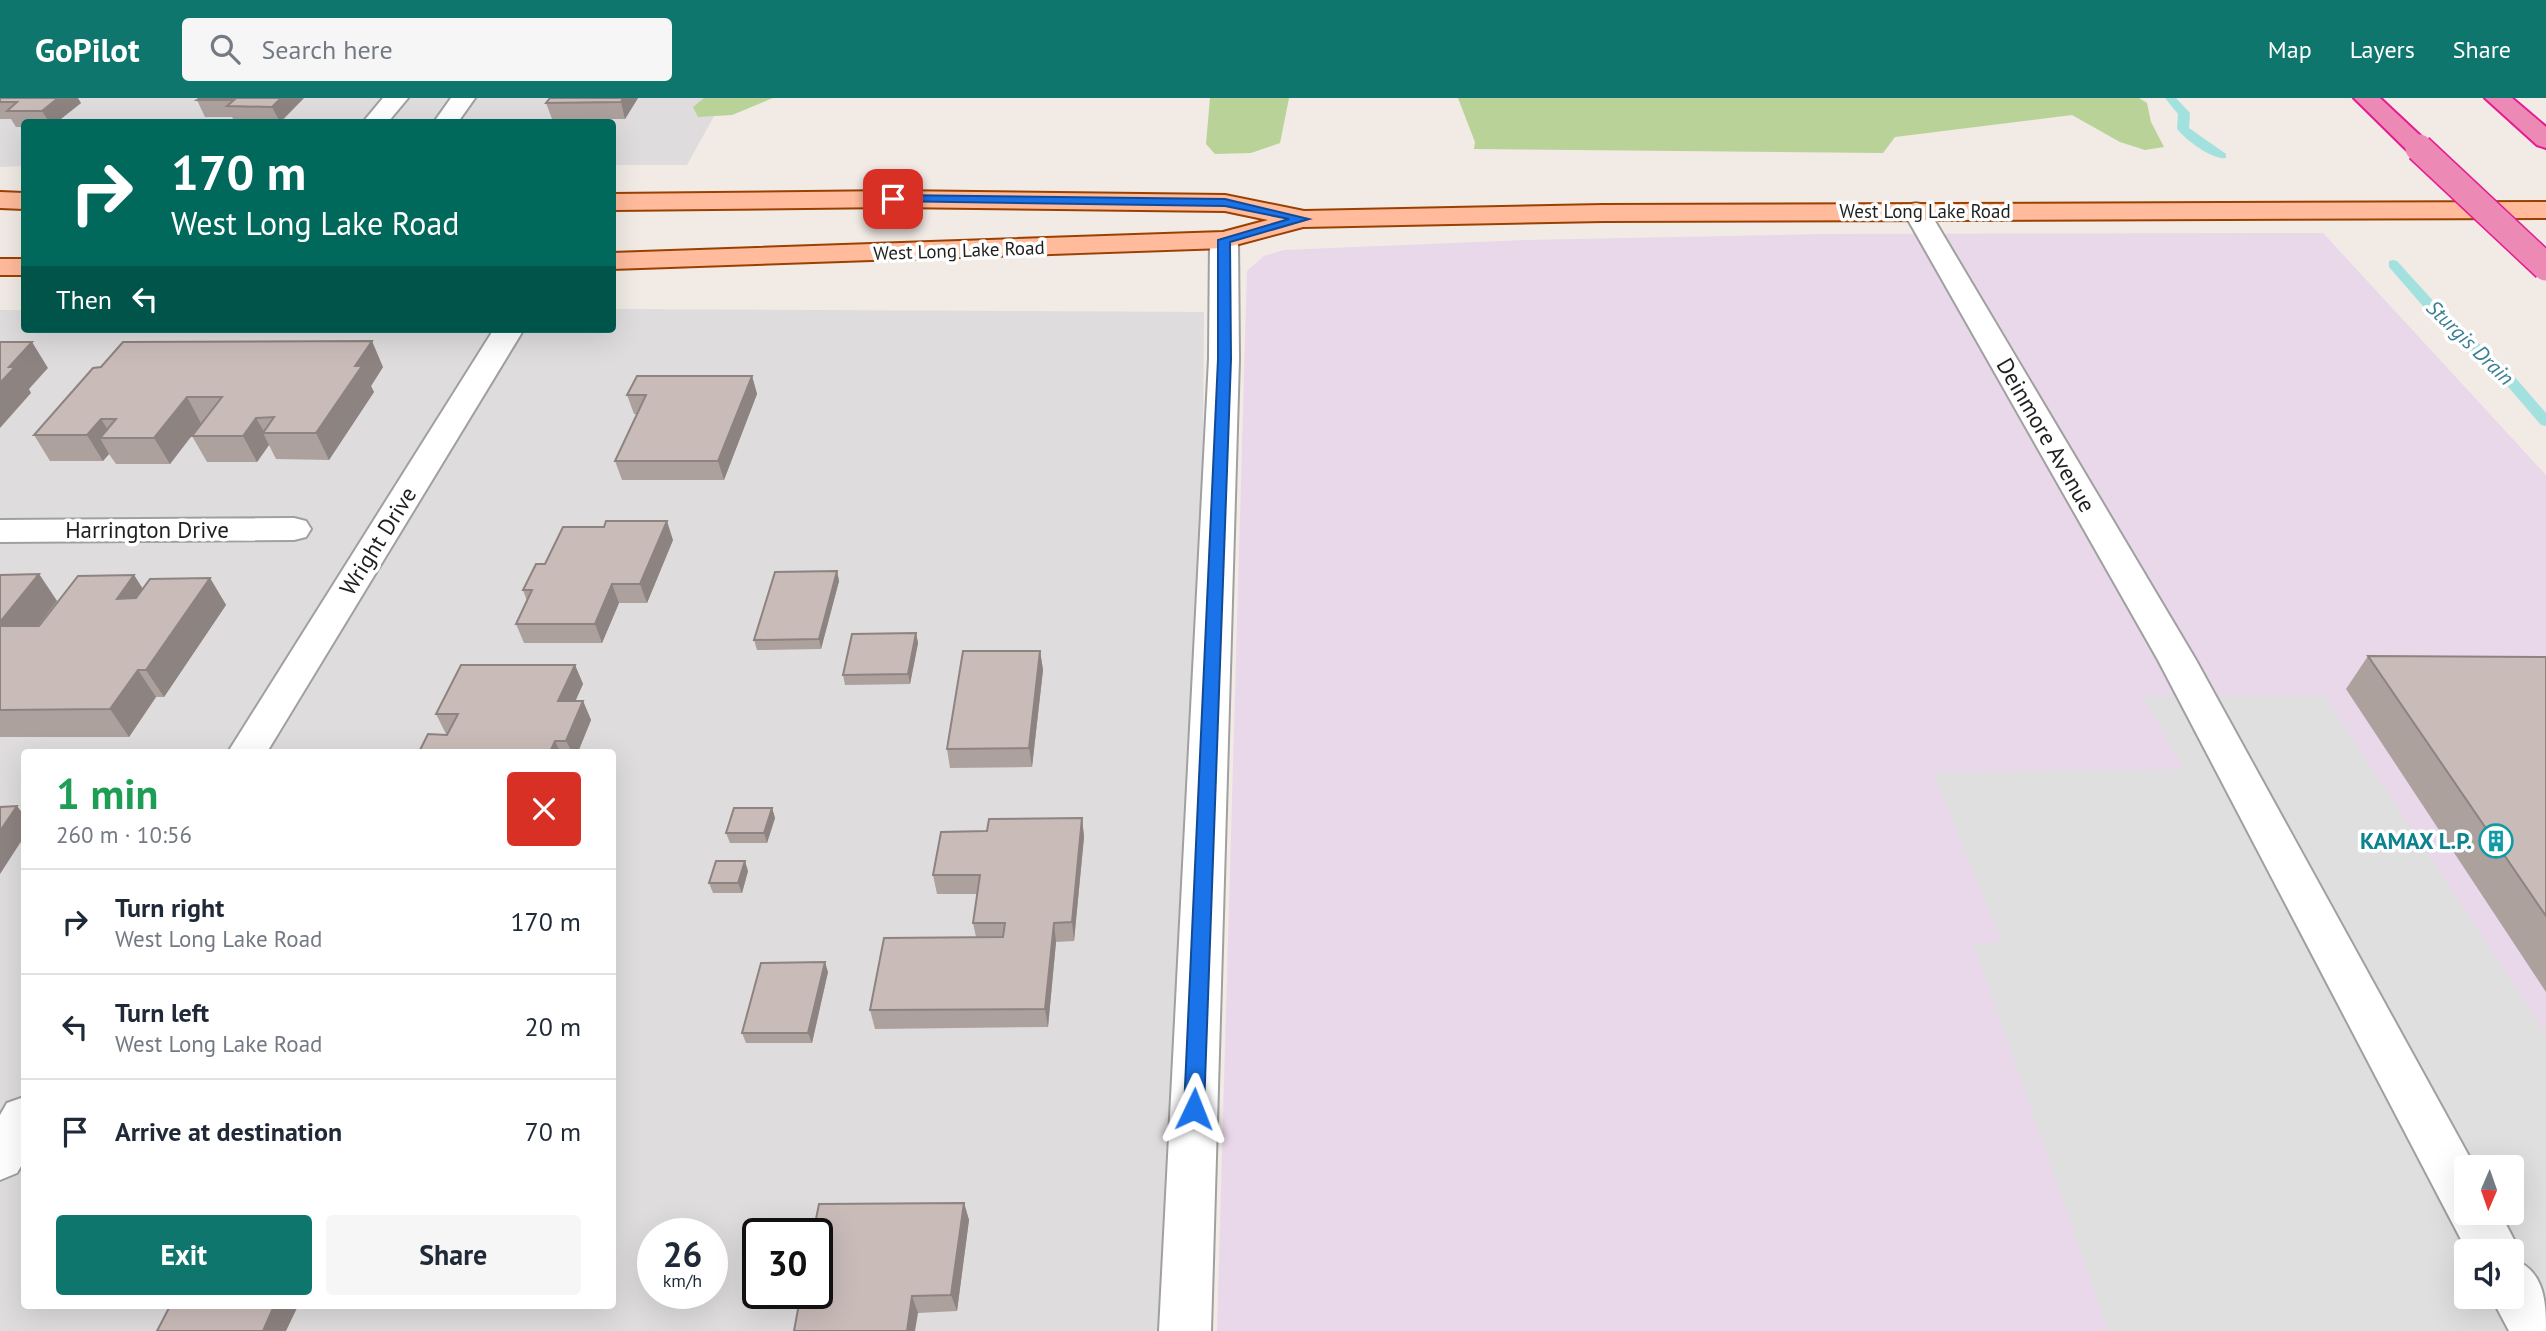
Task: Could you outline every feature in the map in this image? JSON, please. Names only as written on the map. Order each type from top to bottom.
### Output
[{"type":"highway","points":[[2366,98],[2546,267]]},
{"type":"highway","points":[[2497,98],[2546,140]]},
{"type":"main road","name":"West Long Lake Road","points":[[616,202],[893,199],[1225,203],[1304,219],[1916,211],[2546,210]]},
{"type":"main road","points":[[889,252],[910,222],[910,206],[893,199]]},
{"type":"main road","points":[[616,220],[699,217],[808,200]]},
{"type":"main road","points":[[0,201],[21,201]]},
{"type":"main road","name":"West Long Lake Road","points":[[616,261],[1224,240],[1304,219]]},
{"type":"main road","points":[[0,267],[21,267]]},
{"type":"street","points":[[378,119],[396,98]]},
{"type":"street","points":[[448,119],[463,98]]},
{"type":"street","name":"Deinmore Avenue","points":[[1916,211],[2177,660],[2454,1177]]},
{"type":"street","points":[[1185,1331],[1224,359],[1224,240]]},
{"type":"street","name":"Wright Drive","points":[[249,749],[507,333]]},
{"type":"street","name":"Harrington Drive","points":[[0,531],[294,529]]},
{"type":"street","points":[[0,1158],[21,1123]]},
{"type":"street","points":[[2524,1307],[2537,1331]]},
{"type":"shaded area","points":[[0,98],[724,98],[687,165],[616,165],[616,119],[21,119],[21,166],[0,167]]},
{"type":"shaded area","points":[[2323,233],[2546,475],[2546,1331],[1217,1331],[1247,271],[1264,256],[1284,250],[1527,240],[1828,234]]},
{"type":"shaded area","points":[[616,309],[1204,312],[1195,1331],[0,1331],[0,310],[21,310],[21,333],[616,333]]},
{"type":"shaded area","points":[[2324,695],[2546,1034],[2546,1331],[2108,1331],[1974,944],[2002,942],[1933,772],[2184,769],[2143,696]]},
{"type":"green space","points":[[704,98],[773,98],[732,115],[698,117],[693,107]]},
{"type":"green space","points":[[1210,98],[1289,98],[1280,143],[1251,153],[1215,154],[1206,144]]},
{"type":"green space","points":[[1458,98],[2139,98],[2147,103],[2151,122],[2164,147],[2145,150],[2120,142],[2072,115],[1895,137],[1883,153],[1474,149],[1475,142]]},
{"type":"building","points":[[0,98],[58,98],[42,111],[7,111],[17,102],[0,102]]},
{"type":"building","points":[[281,98],[272,107],[227,106],[234,100],[197,100]]},
{"type":"building","points":[[550,98],[623,98],[621,102],[546,103]]},
{"type":"building","points":[[372,341],[355,366],[362,366],[316,433],[263,433],[274,417],[256,418],[243,436],[192,436],[222,397],[187,397],[154,438],[100,438],[116,419],[101,419],[87,435],[34,435],[93,368],[101,367],[123,342]]},
{"type":"building","points":[[0,342],[32,342],[9,367],[15,367],[0,383]]},
{"type":"building","points":[[637,376],[752,376],[718,461],[615,461],[646,395],[627,395]]},
{"type":"building","points":[[606,521],[667,521],[640,584],[612,584],[595,624],[516,624],[532,590],[523,590],[536,564],[545,564],[563,527],[604,527]]},
{"type":"building","points":[[837,571],[819,639],[754,640],[775,572]]},
{"type":"building","points":[[39,574],[0,622],[0,575]]},
{"type":"building","points":[[134,575],[117,599],[136,598],[150,579],[210,578],[146,670],[138,670],[110,709],[0,710],[0,626],[39,626],[78,576]]},
{"type":"building","points":[[916,633],[908,674],[843,675],[852,634]]},
{"type":"building","points":[[963,651],[1040,651],[1029,748],[947,749]]},
{"type":"building","points":[[2368,656],[2546,657],[2546,916]]},
{"type":"building","points":[[461,665],[575,665],[558,701],[583,701],[566,741],[555,741],[551,749],[420,749],[428,734],[447,735],[458,714],[436,714]]},
{"type":"building","points":[[17,806],[0,831],[0,807]]},
{"type":"building","points":[[734,808],[772,808],[764,833],[726,833]]},
{"type":"building","points":[[1082,818],[1072,922],[1054,923],[1045,1009],[870,1010],[884,938],[1003,937],[1005,923],[973,923],[980,875],[933,875],[941,832],[987,831],[989,819]]},
{"type":"building","points":[[716,861],[745,861],[738,883],[709,883]]},
{"type":"building","points":[[825,962],[808,1033],[742,1033],[761,963]]},
{"type":"building","points":[[964,1203],[951,1295],[912,1296],[907,1331],[794,1331],[798,1309],[833,1309],[833,1218],[816,1218],[819,1204]]},
{"type":"building","points":[[168,1309],[273,1309],[263,1331],[157,1331]]},
{"type":"waterway","name":"Sturgis Drain","points":[[2170,98],[2184,113],[2183,129],[2222,156]]},
{"type":"waterway","name":"Sturgis Drain","points":[[2393,264],[2441,318],[2502,371],[2546,422]]},
{"type":"place","name":"KAMAX L.P.","points":[[2496,841]]},
{"type":"route","points":[[893,199],[1225,203],[1304,219],[1224,240],[1224,359],[1194,1109]]}]
